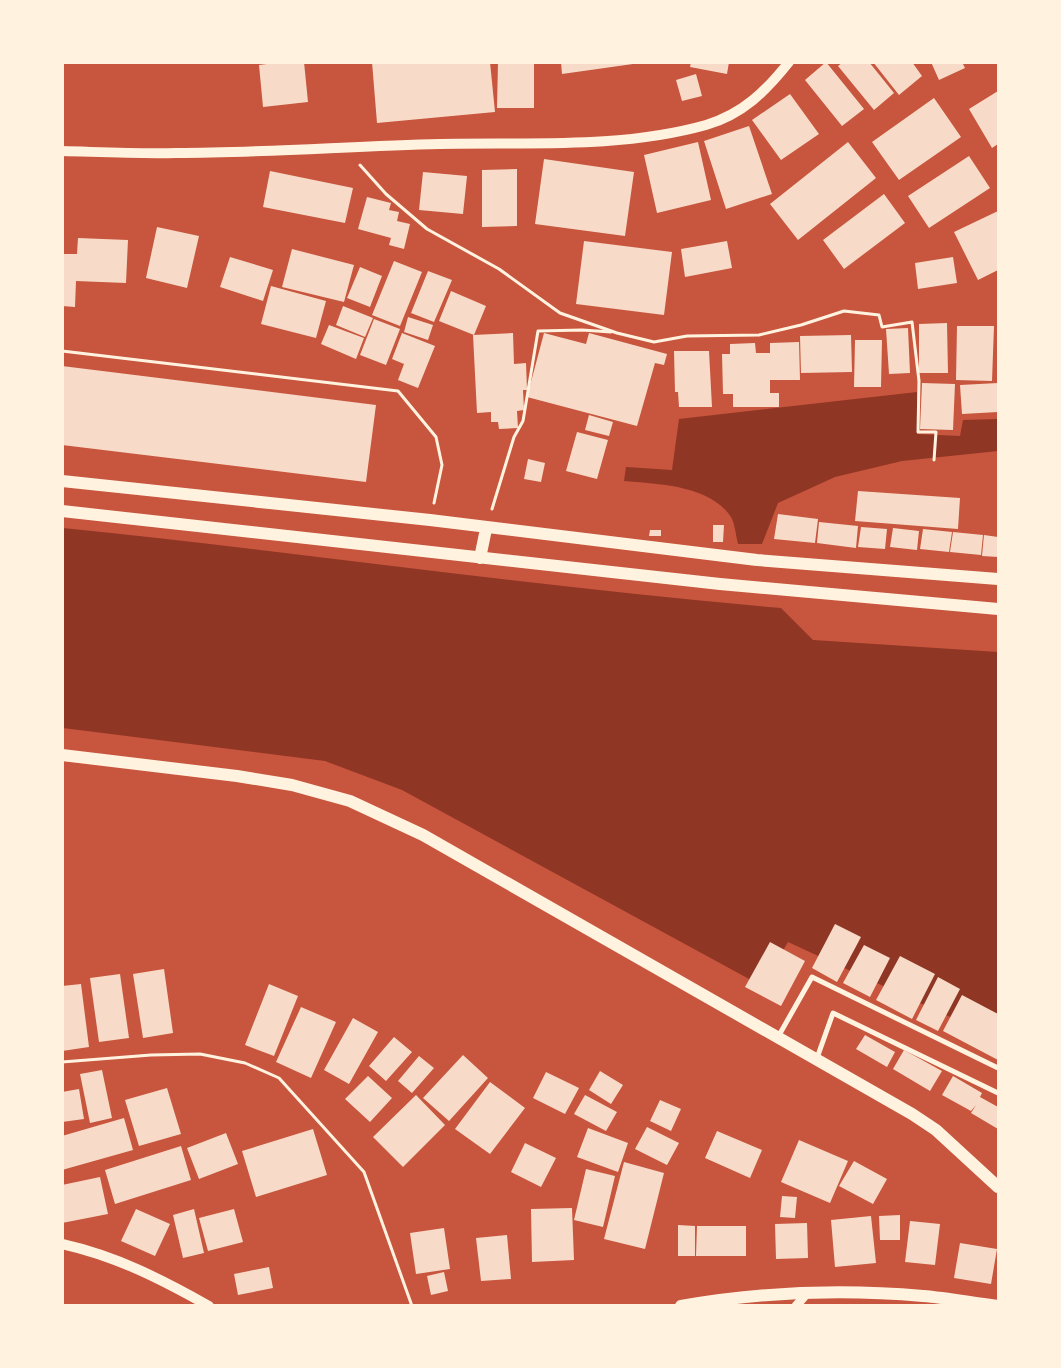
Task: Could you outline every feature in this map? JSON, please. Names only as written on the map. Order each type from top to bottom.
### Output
[{"type":"main road","points":[[62,151],[176,153],[625,140],[708,124],[744,108],[767,90],[789,62]]},
{"type":"main road","points":[[62,481],[430,520],[486,529],[757,560],[998,579]]},
{"type":"main road","points":[[62,511],[720,584],[998,609]]},
{"type":"main road","points":[[480,558],[486,529]]},
{"type":"main road","points":[[62,755],[237,776],[292,785],[350,801],[423,835],[912,1114],[936,1130],[998,1187]]},
{"type":"main road","points":[[62,1244],[92,1251],[128,1263],[209,1306]]},
{"type":"main road","points":[[681,1306],[722,1298],[808,1292],[922,1296],[998,1306]]},
{"type":"street","points":[[778,1037],[812,977],[998,1068]]},
{"type":"street","points":[[816,1059],[833,1013],[998,1093]]},
{"type":"street","points":[[796,1306],[808,1292]]},
{"type":"path","points":[[345,147],[386,194],[427,228],[499,269],[560,313],[617,333],[654,342],[687,336],[759,334],[801,325],[844,311],[880,315],[882,327],[912,322],[919,381],[918,432],[936,432],[934,460]]},
{"type":"path","points":[[486,529],[514,436],[523,421],[538,331],[582,330],[617,333]]},
{"type":"path","points":[[62,351],[398,391],[436,437],[442,465],[430,520]]},
{"type":"path","points":[[62,1062],[200,1054],[245,1062],[279,1078],[364,1172],[412,1306]]},
{"type":"shaded area","points":[[917,392],[917,434],[960,436],[963,420],[998,419],[998,451],[902,461],[835,477],[778,503],[762,544],[738,544],[731,517],[722,506],[697,492],[667,485],[624,481],[626,467],[672,470],[679,419]]},
{"type":"shaded area","points":[[63,528],[511,580],[781,608],[813,640],[998,652],[998,1039],[788,942],[762,986],[402,790],[325,761],[63,728]]},
{"type":"building","points":[[304,62],[308,102],[263,107],[259,65]]},
{"type":"building","points":[[372,62],[490,62],[495,112],[377,123]]},
{"type":"building","points":[[498,62],[534,62],[534,108],[497,108]]},
{"type":"building","points":[[561,62],[633,62],[633,64],[562,74]]},
{"type":"building","points":[[691,62],[729,62],[727,74],[690,67]]},
{"type":"building","points":[[826,62],[864,109],[842,126],[805,80]]},
{"type":"building","points":[[843,62],[869,62],[894,93],[874,110],[838,66]]},
{"type":"building","points":[[873,62],[912,62],[922,76],[899,95]]},
{"type":"building","points":[[931,62],[962,62],[965,68],[939,80]]},
{"type":"building","points":[[696,74],[702,96],[682,101],[676,80]]},
{"type":"building","points":[[998,91],[998,144],[992,148],[969,109]]},
{"type":"building","points":[[790,94],[819,134],[781,160],[752,120]]},
{"type":"building","points":[[934,98],[961,137],[899,180],[872,142]]},
{"type":"building","points":[[749,126],[772,194],[726,209],[704,141]]},
{"type":"building","points":[[698,142],[711,200],[657,213],[644,155]]},
{"type":"building","points":[[848,142],[876,178],[798,240],[770,204]]},
{"type":"building","points":[[969,156],[990,188],[929,228],[908,196]]},
{"type":"building","points":[[544,159],[634,172],[625,236],[535,224]]},
{"type":"building","points":[[517,169],[517,226],[482,227],[482,170]]},
{"type":"building","points":[[270,171],[353,188],[345,223],[263,207]]},
{"type":"building","points":[[423,172],[467,176],[463,214],[419,210]]},
{"type":"building","points":[[884,194],[905,223],[844,269],[823,240]]},
{"type":"building","points":[[367,197],[391,203],[389,210],[399,212],[397,221],[410,224],[404,249],[389,245],[391,238],[358,229]]},
{"type":"building","points":[[998,211],[998,270],[978,280],[954,232]]},
{"type":"building","points":[[157,227],[199,236],[187,288],[146,278]]},
{"type":"building","points":[[78,238],[128,240],[126,283],[76,281],[75,307],[62,306],[62,254],[77,254]]},
{"type":"building","points":[[584,241],[672,252],[664,315],[576,304]]},
{"type":"building","points":[[727,241],[732,268],[685,277],[681,249]]},
{"type":"building","points":[[292,249],[354,265],[344,302],[282,287]]},
{"type":"building","points":[[230,257],[273,270],[263,301],[220,287]]},
{"type":"building","points":[[953,257],[957,283],[918,289],[915,263]]},
{"type":"building","points":[[394,261],[422,272],[400,326],[372,315]]},
{"type":"building","points":[[360,267],[382,276],[370,307],[347,298]]},
{"type":"building","points":[[428,271],[452,280],[434,322],[411,313]]},
{"type":"building","points":[[271,286],[326,301],[316,338],[261,324]]},
{"type":"building","points":[[451,291],[486,306],[474,335],[439,321]]},
{"type":"building","points":[[343,306],[373,318],[365,337],[336,325]]},
{"type":"building","points":[[408,317],[433,325],[428,340],[404,332]]},
{"type":"building","points":[[374,319],[400,329],[386,365],[360,355]]},
{"type":"building","points":[[947,323],[948,373],[919,373],[919,324]]},
{"type":"building","points":[[329,325],[364,338],[356,359],[321,344]]},
{"type":"building","points":[[957,326],[994,326],[992,381],[956,380]]},
{"type":"building","points":[[908,328],[910,373],[889,374],[886,329]]},
{"type":"building","points":[[402,333],[435,346],[418,388],[398,380],[404,364],[392,359]]},
{"type":"building","points":[[513,333],[514,364],[526,363],[527,390],[523,390],[524,410],[517,411],[518,428],[499,429],[498,422],[491,422],[491,412],[477,413],[473,335]]},
{"type":"building","points":[[544,333],[586,344],[589,333],[667,354],[664,365],[655,363],[637,426],[527,397]]},
{"type":"building","points":[[851,335],[852,372],[801,373],[800,336]]},
{"type":"building","points":[[855,340],[882,340],[881,387],[854,387]]},
{"type":"building","points":[[799,342],[800,380],[770,380],[770,393],[779,393],[779,407],[733,407],[733,394],[723,394],[722,354],[730,354],[730,344],[755,343],[756,353],[770,353],[770,343]]},
{"type":"building","points":[[674,351],[709,351],[712,407],[679,407],[678,392],[675,392]]},
{"type":"building","points":[[62,366],[376,405],[366,482],[62,445]]},
{"type":"building","points":[[922,383],[955,384],[953,430],[920,429]]},
{"type":"building","points":[[998,383],[998,412],[962,414],[960,385]]},
{"type":"building","points":[[589,415],[613,422],[609,436],[585,430]]},
{"type":"building","points":[[577,432],[608,440],[597,479],[566,471]]},
{"type":"building","points":[[528,459],[545,463],[541,482],[524,479]]},
{"type":"building","points":[[858,491],[960,498],[958,529],[855,521]]},
{"type":"building","points":[[778,514],[818,519],[815,543],[774,539]]},
{"type":"building","points":[[819,522],[858,526],[856,548],[817,543]]},
{"type":"building","points":[[713,525],[724,525],[723,542],[713,542]]},
{"type":"building","points":[[861,527],[887,529],[885,549],[858,547]]},
{"type":"building","points":[[893,528],[919,531],[917,550],[890,547]]},
{"type":"building","points":[[923,529],[952,532],[949,552],[920,549]]},
{"type":"building","points":[[650,530],[661,530],[661,536],[649,536]]},
{"type":"building","points":[[953,532],[983,535],[981,555],[950,552]]},
{"type":"building","points":[[984,535],[998,537],[998,557],[982,556]]},
{"type":"building","points":[[835,924],[861,937],[837,982],[812,968]]},
{"type":"building","points":[[770,942],[805,961],[781,1006],[745,987]]},
{"type":"building","points":[[864,945],[890,958],[870,997],[843,983]]},
{"type":"building","points":[[900,956],[935,974],[912,1019],[876,1000]]},
{"type":"building","points":[[164,969],[173,1033],[143,1038],[133,974]]},
{"type":"building","points":[[120,974],[129,1038],[99,1042],[90,978]]},
{"type":"building","points":[[938,977],[960,989],[938,1031],[916,1020]]},
{"type":"building","points":[[81,984],[89,1047],[62,1051],[62,986]]},
{"type":"building","points":[[269,984],[298,996],[274,1056],[245,1045]]},
{"type":"building","points":[[962,995],[998,1014],[998,1060],[943,1031]]},
{"type":"building","points":[[301,1007],[336,1022],[311,1078],[276,1062]]},
{"type":"building","points":[[353,1018],[378,1032],[349,1084],[324,1070]]},
{"type":"building","points":[[865,1035],[895,1052],[887,1067],[856,1049]]},
{"type":"building","points":[[394,1037],[412,1052],[386,1081],[369,1066]]},
{"type":"building","points":[[904,1050],[942,1071],[930,1091],[893,1069]]},
{"type":"building","points":[[463,1055],[488,1078],[449,1121],[423,1098]]},
{"type":"building","points":[[419,1056],[434,1068],[412,1093],[398,1081]]},
{"type":"building","points":[[102,1070],[112,1118],[90,1123],[80,1074]]},
{"type":"building","points":[[600,1071],[623,1085],[611,1104],[589,1090]]},
{"type":"building","points":[[546,1072],[579,1088],[565,1114],[533,1098]]},
{"type":"building","points":[[368,1076],[392,1098],[370,1122],[345,1099]]},
{"type":"building","points":[[953,1076],[982,1093],[980,1097],[998,1107],[998,1129],[971,1113],[976,1105],[971,1111],[942,1095]]},
{"type":"building","points":[[490,1082],[525,1108],[490,1154],[455,1129]]},
{"type":"building","points":[[167,1088],[181,1134],[139,1146],[125,1100]]},
{"type":"building","points":[[79,1089],[84,1119],[62,1122],[62,1092]]},
{"type":"building","points":[[416,1095],[445,1125],[403,1167],[373,1137]]},
{"type":"building","points":[[585,1095],[617,1112],[606,1131],[574,1114]]},
{"type":"building","points":[[660,1100],[681,1109],[671,1131],[650,1121]]},
{"type":"building","points":[[124,1118],[133,1150],[62,1170],[62,1136]]},
{"type":"building","points":[[647,1127],[679,1143],[667,1165],[635,1149]]},
{"type":"building","points":[[588,1128],[628,1143],[618,1172],[577,1157]]},
{"type":"building","points":[[313,1129],[327,1175],[256,1197],[242,1151]]},
{"type":"building","points":[[717,1131],[762,1150],[750,1178],[705,1158]]},
{"type":"building","points":[[226,1133],[238,1164],[199,1179],[187,1148]]},
{"type":"building","points":[[799,1140],[848,1161],[830,1203],[781,1182]]},
{"type":"building","points":[[525,1143],[556,1158],[541,1187],[511,1172]]},
{"type":"building","points":[[181,1146],[191,1180],[115,1204],[105,1170]]},
{"type":"building","points":[[854,1161],[887,1179],[873,1204],[839,1186]]},
{"type":"building","points":[[624,1162],[664,1173],[645,1249],[604,1239]]},
{"type":"building","points":[[586,1169],[615,1176],[603,1227],[574,1220]]},
{"type":"building","points":[[100,1177],[108,1214],[62,1223],[62,1185]]},
{"type":"building","points":[[782,1196],[797,1197],[795,1218],[780,1217]]},
{"type":"building","points":[[572,1208],[574,1260],[532,1262],[531,1209]]},
{"type":"building","points":[[136,1209],[170,1224],[155,1256],[121,1241]]},
{"type":"building","points":[[194,1209],[204,1253],[183,1258],[173,1215]]},
{"type":"building","points":[[234,1209],[243,1242],[208,1251],[199,1218]]},
{"type":"building","points":[[900,1215],[900,1240],[880,1240],[879,1216]]},
{"type":"building","points":[[871,1216],[876,1263],[835,1267],[831,1220]]},
{"type":"building","points":[[910,1221],[940,1224],[935,1265],[905,1262]]},
{"type":"building","points":[[807,1223],[808,1258],[776,1259],[775,1224]]},
{"type":"building","points":[[678,1225],[695,1226],[695,1256],[678,1256]]},
{"type":"building","points":[[697,1226],[746,1226],[746,1256],[696,1256]]},
{"type":"building","points":[[444,1228],[450,1269],[416,1274],[410,1233]]},
{"type":"building","points":[[507,1235],[511,1279],[481,1281],[476,1238]]},
{"type":"building","points":[[960,1243],[997,1249],[991,1284],[954,1278]]},
{"type":"building","points":[[269,1267],[273,1288],[238,1295],[234,1274]]},
{"type":"building","points":[[444,1272],[448,1291],[431,1295],[427,1276]]}]
